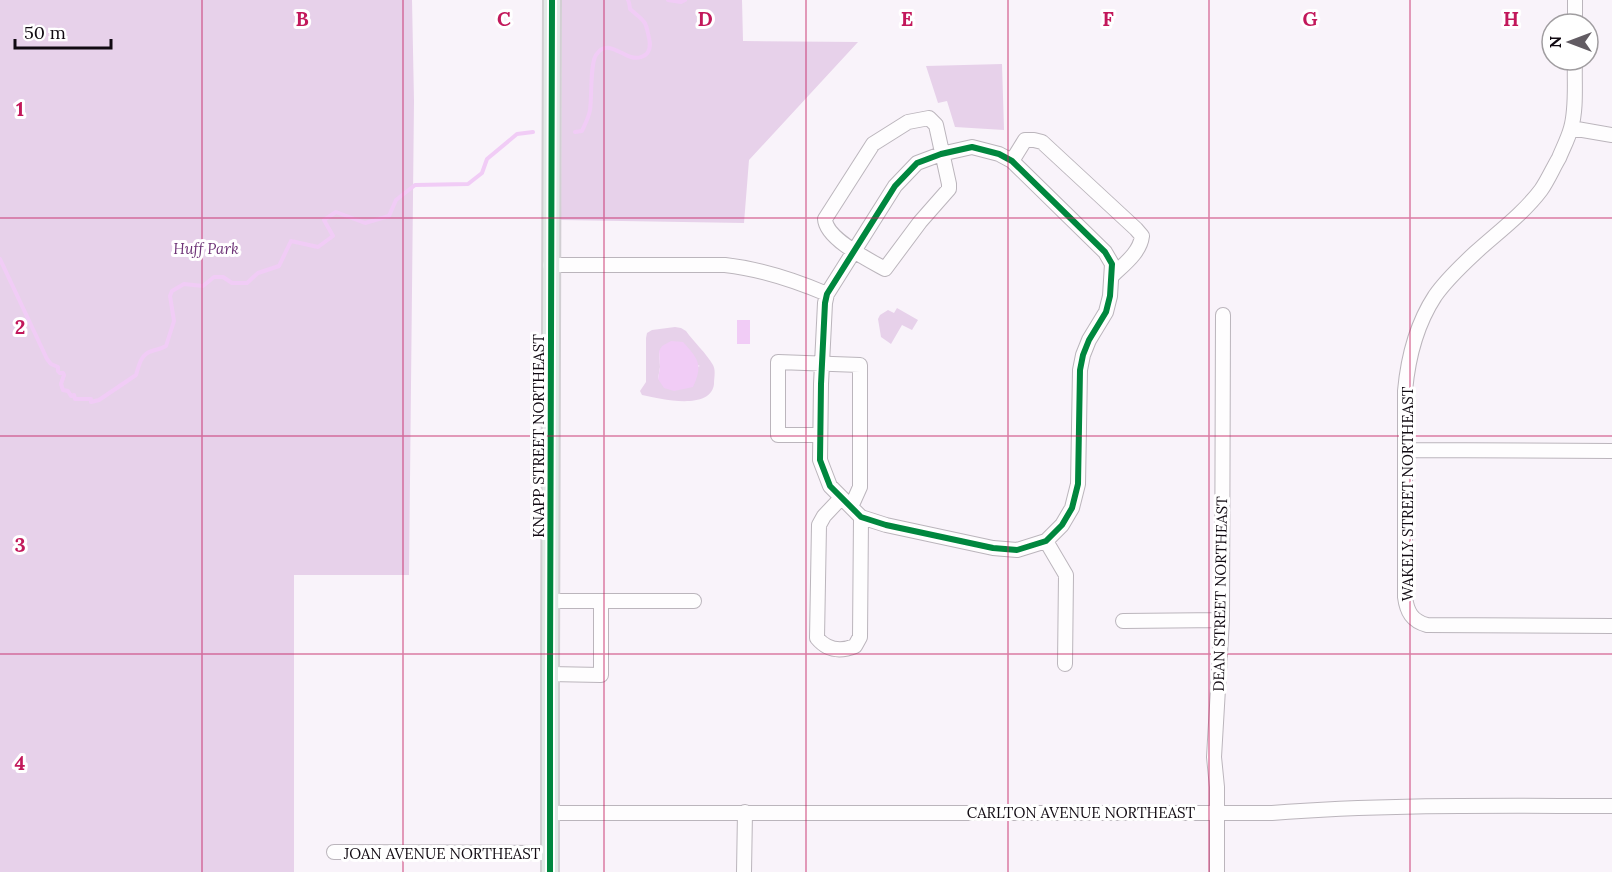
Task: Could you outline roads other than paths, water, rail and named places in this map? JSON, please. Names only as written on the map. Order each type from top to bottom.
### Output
[{"type":"main road","name":"KNAPP STREET NORTHEAST","points":[[550,872],[552,0]]},
{"type":"street","name":"WAKELY STREET NORTHEAST","points":[[1575,72],[1571,128],[1560,156],[1541,190],[1443,285],[1428,308],[1415,335],[1405,391],[1405,597],[1411,615],[1417,622],[1427,625],[1612,626]]},
{"type":"street","points":[[929,118],[936,125],[949,189],[920,222],[885,269],[854,251],[829,232],[825,219],[873,144],[908,122],[929,118]]},
{"type":"street","points":[[1571,128],[1612,135]]},
{"type":"street","points":[[1012,161],[1025,140],[1042,142],[1136,229],[1142,236],[1136,252],[1112,276]]},
{"type":"street","points":[[972,147],[999,154],[1012,161],[1105,252],[1112,264],[1110,296],[1106,312],[1089,340],[1080,370],[1078,484],[1072,508],[1062,525],[1046,542],[1017,550],[993,548],[886,525],[861,517],[830,486],[820,460],[825,303],[828,294],[895,186],[917,163],[941,154],[972,147]]},
{"type":"street","points":[[550,265],[725,265],[793,279],[828,294]]},
{"type":"street","name":"DEAN STREET NORTHEAST","points":[[1217,872],[1217,787],[1214,757],[1222,620],[1223,315]]},
{"type":"street","points":[[820,435],[778,435],[778,362],[860,365],[860,487],[846,502],[824,516],[819,525],[817,638],[829,648],[838,650],[847,650],[855,646],[860,637],[861,517]]},
{"type":"street","points":[[1406,450],[1612,450]]},
{"type":"street","points":[[1046,542],[1066,575],[1065,664]]},
{"type":"street","points":[[550,601],[694,601]]},
{"type":"street","points":[[550,674],[601,675],[601,601]]},
{"type":"street","points":[[1123,621],[1222,620]]},
{"type":"street","name":"CARLTON AVENUE NORTHEAST","points":[[550,813],[1272,813],[1422,806],[1612,806]]},
{"type":"street","points":[[744,872],[745,812]]},
{"type":"street","name":"JOAN AVENUE NORTHEAST","points":[[334,852],[550,854]]},
{"type":"waterway","points":[[575,132],[582,131],[589,113],[596,55],[601,50],[612,48],[635,58],[644,56],[649,50],[650,43],[646,25],[630,9],[628,0]]},
{"type":"waterway","points":[[668,0],[681,2],[685,0]]},
{"type":"waterway","points":[[0,259],[47,359],[64,375],[61,384],[63,390],[68,391],[71,396],[74,395],[75,399],[91,399],[91,402],[99,400],[136,375],[141,360],[148,352],[166,346],[174,321],[170,296],[172,291],[184,284],[203,286],[214,277],[223,277],[232,283],[247,283],[258,273],[279,266],[291,241],[318,247],[333,236],[324,220],[336,212],[365,223],[389,216],[396,200],[415,185],[468,184],[482,173],[487,159],[517,134],[533,132]]},
{"type":"park label","name":"Huff Park","points":[[206,248]]}]
